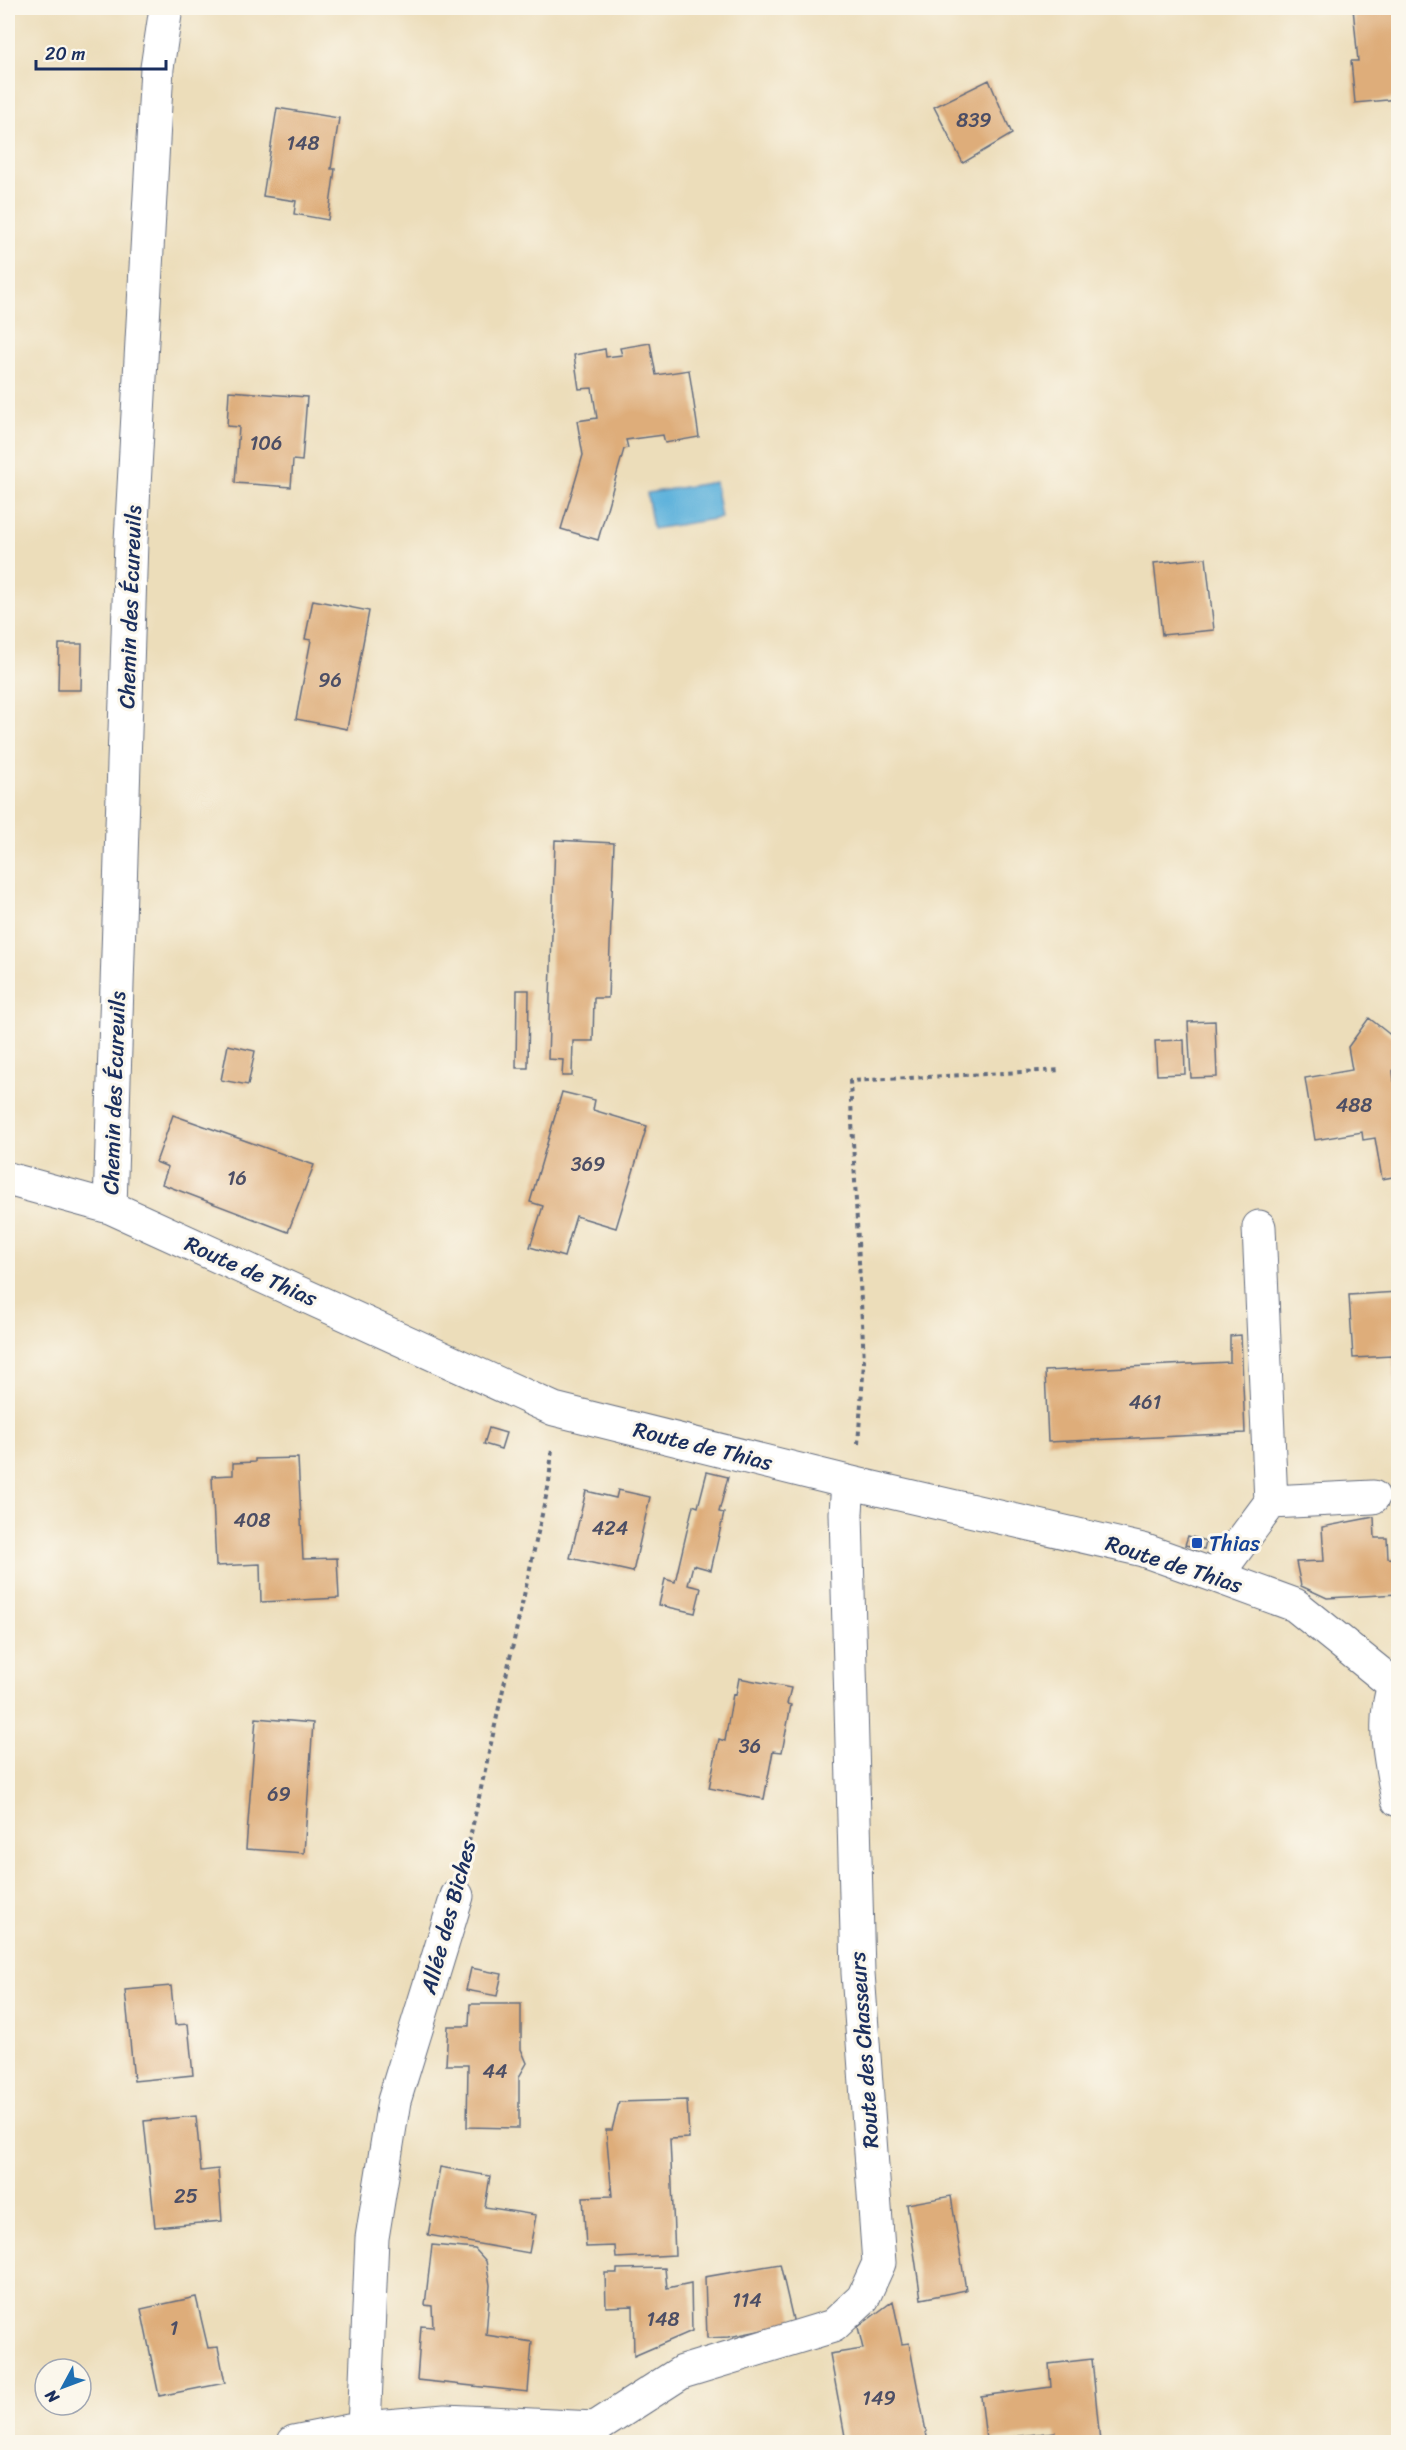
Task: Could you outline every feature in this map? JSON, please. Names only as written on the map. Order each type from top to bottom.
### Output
[{"type":"street","name":"Chemin des Écureuils","points":[[110,1208],[131,542],[157,68],[166,8]]},
{"type":"street","name":"Route de Thias","points":[[8,1179],[110,1208],[554,1409],[852,1483],[1143,1550],[1216,1576],[1294,1605],[1396,1687]]},
{"type":"street","points":[[1216,1576],[1271,1502],[1259,1227]]},
{"type":"street","name":"Route des Chasseurs","points":[[594,2435],[682,2372],[833,2326],[863,2298],[879,2263],[858,1972],[846,1513],[852,1483]]},
{"type":"street","points":[[1271,1502],[1373,1497]]},
{"type":"street","points":[[1396,1687],[1389,1700],[1386,1734],[1398,1800]]},
{"type":"street","name":"Allée des Biches","points":[[364,2427],[372,2238],[394,2101],[456,1896]]},
{"type":"street","points":[[294,2442],[364,2427],[445,2421],[594,2435]]},
{"type":"path","points":[[852,1483],[864,1362],[850,1081],[1062,1070]]},
{"type":"path","name":"Allée des Biches","points":[[456,1896],[502,1702],[549,1483],[554,1409]]},
{"type":"water","points":[[715,482],[721,518],[653,529],[647,493]]},
{"type":"building","points":[[1353,8],[1398,8],[1398,99],[1355,103],[1351,61],[1358,61]]},
{"type":"building","points":[[989,80],[1012,134],[963,163],[934,107]]},
{"type":"building","points":[[277,108],[339,118],[331,169],[335,169],[328,220],[294,214],[296,201],[263,196]]},
{"type":"building","points":[[650,343],[656,375],[689,370],[699,437],[665,443],[663,435],[626,440],[628,448],[624,449],[598,540],[561,529],[583,455],[577,421],[597,418],[592,388],[579,389],[574,355],[605,349],[606,357],[622,355],[620,348]]},
{"type":"building","points":[[229,391],[307,397],[302,461],[293,460],[291,487],[235,483],[239,427],[227,426]]},
{"type":"building","points":[[1206,558],[1214,630],[1162,635],[1154,563]]},
{"type":"building","points":[[313,600],[369,611],[347,729],[296,719],[311,640],[305,639]]},
{"type":"building","points":[[59,644],[82,644],[81,690],[58,690]]},
{"type":"building","points":[[555,840],[614,843],[608,998],[594,998],[593,1041],[573,1041],[572,1076],[562,1076],[563,1060],[548,1059]]},
{"type":"building","points":[[517,990],[529,990],[528,1068],[516,1068]]},
{"type":"building","points":[[1369,1018],[1398,1041],[1398,1063],[1393,1071],[1394,1081],[1398,1080],[1398,1176],[1382,1179],[1375,1138],[1363,1140],[1362,1132],[1315,1140],[1305,1078],[1352,1070],[1348,1047]]},
{"type":"building","points":[[1215,1021],[1217,1077],[1191,1078],[1188,1022]]},
{"type":"building","points":[[1184,1040],[1185,1074],[1157,1075],[1155,1041]]},
{"type":"building","points":[[228,1045],[255,1051],[248,1085],[221,1080]]},
{"type":"building","points":[[562,1092],[595,1100],[593,1110],[647,1126],[616,1228],[576,1216],[564,1257],[530,1247],[543,1206],[530,1202]]},
{"type":"building","points":[[173,1115],[314,1165],[288,1232],[162,1184],[168,1167],[156,1162]]},
{"type":"building","points":[[1398,1292],[1398,1392],[1395,1392],[1392,1356],[1353,1358],[1349,1295]]},
{"type":"building","points":[[1241,1335],[1245,1433],[1048,1442],[1045,1371],[1230,1362],[1230,1336]]},
{"type":"building","points":[[489,1428],[506,1433],[501,1449],[484,1444]]},
{"type":"building","points":[[298,1458],[303,1559],[337,1558],[339,1598],[261,1602],[260,1564],[216,1566],[212,1476],[233,1475],[233,1463],[255,1462],[255,1459]]},
{"type":"building","points":[[707,1472],[728,1477],[719,1512],[724,1513],[711,1570],[693,1565],[688,1585],[701,1588],[695,1613],[659,1605],[665,1579],[675,1582],[693,1505],[698,1507]]},
{"type":"building","points":[[618,1490],[650,1497],[633,1572],[570,1558],[586,1491],[616,1498]]},
{"type":"building","points":[[1374,1517],[1375,1538],[1387,1538],[1388,1558],[1398,1559],[1398,1594],[1327,1598],[1301,1586],[1296,1562],[1324,1561],[1322,1527]]},
{"type":"building","points":[[1188,1536],[1206,1541],[1204,1549],[1185,1545]]},
{"type":"building","points":[[739,1678],[791,1688],[787,1704],[791,1705],[782,1752],[773,1751],[764,1799],[709,1788],[719,1739],[725,1741],[733,1694],[736,1695]]},
{"type":"building","points":[[256,1718],[313,1723],[304,1853],[246,1849]]},
{"type":"building","points":[[471,1968],[502,1974],[497,1996],[466,1990]]},
{"type":"building","points":[[171,1986],[175,2025],[188,2024],[193,2075],[134,2081],[125,1990]]},
{"type":"building","points":[[470,2004],[521,2004],[521,2049],[527,2063],[519,2077],[519,2128],[467,2127],[468,2065],[446,2065],[448,2026],[469,2026]]},
{"type":"building","points":[[687,2100],[689,2138],[670,2139],[675,2255],[616,2258],[615,2246],[586,2247],[583,2197],[612,2196],[606,2130],[612,2130],[619,2102]]},
{"type":"building","points":[[196,2116],[201,2171],[218,2169],[222,2221],[155,2227],[144,2121]]},
{"type":"building","points":[[440,2167],[490,2176],[485,2207],[536,2215],[529,2253],[428,2235]]},
{"type":"building","points":[[951,2196],[966,2290],[921,2299],[907,2204]]},
{"type":"building","points":[[432,2245],[475,2249],[486,2261],[490,2285],[486,2335],[532,2342],[528,2392],[417,2380],[421,2326],[433,2327],[432,2306],[425,2305]]},
{"type":"building","points":[[780,2264],[794,2324],[729,2337],[707,2338],[705,2277]]},
{"type":"building","points":[[665,2268],[667,2288],[691,2283],[692,2331],[634,2356],[633,2306],[606,2307],[605,2273],[617,2273],[617,2269]]},
{"type":"building","points":[[196,2297],[208,2348],[218,2347],[225,2383],[159,2396],[141,2309]]},
{"type":"building","points":[[893,2301],[902,2344],[909,2343],[928,2442],[846,2442],[830,2354],[863,2349],[858,2327]]},
{"type":"building","points":[[1092,2359],[1100,2442],[1056,2442],[1055,2432],[986,2440],[981,2396],[1051,2387],[1049,2364]]},
{"type":"place","name":"Thias","points":[[1197,1543]]}]
